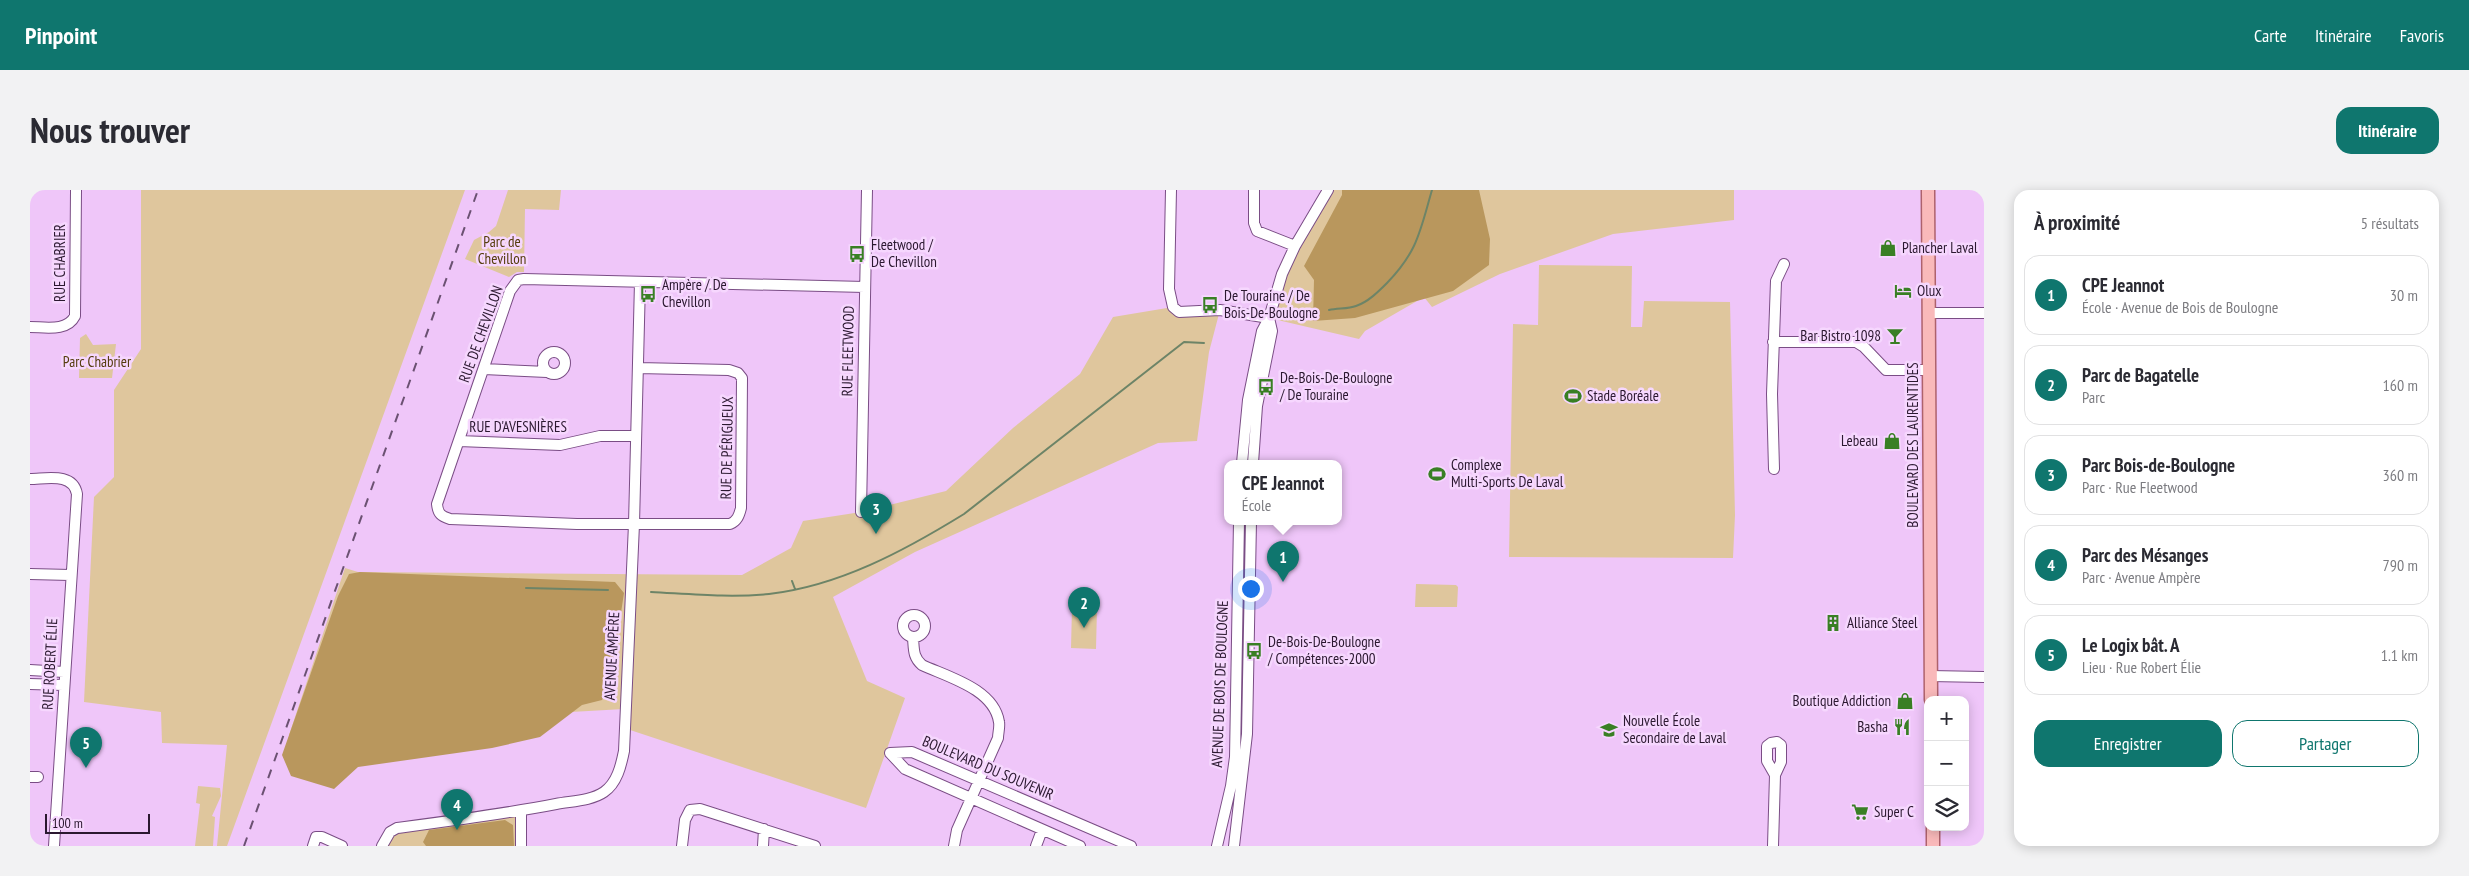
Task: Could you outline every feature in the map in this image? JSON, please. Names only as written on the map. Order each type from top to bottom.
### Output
[{"type":"main road","name":"BOULEVARD DES LAURENTIDES","points":[[1928,190],[1931,696]]},
{"type":"main road","points":[[1933,831],[1933,846]]},
{"type":"street","name":"RUE CHABRIER","points":[[30,326],[62,326],[71,322],[75,316],[76,190]]},
{"type":"street","name":"RUE FLEETWOOD","points":[[861,512],[867,190]]},
{"type":"street","points":[[1171,190],[1169,289],[1174,307],[1179,312],[1220,310],[1269,318]]},
{"type":"street","points":[[1254,190],[1254,223],[1257,231],[1295,246]]},
{"type":"street","points":[[1242,460],[1248,400],[1262,331],[1269,318],[1282,274],[1295,246],[1328,190]]},
{"type":"street","points":[[1774,470],[1773,342],[1776,281],[1784,264]]},
{"type":"street","name":"RUE DE CHEVILLON","points":[[634,524],[577,524],[450,519],[442,516],[438,511],[436,504],[510,291],[518,280],[865,287]]},
{"type":"street","name":"AVENUE AMPÈRE","points":[[382,846],[390,832],[397,828],[521,811],[593,797],[604,792],[612,784],[620,769],[624,751],[634,524],[640,282]]},
{"type":"street","points":[[1928,313],[1984,313]]},
{"type":"street","points":[[1253,460],[1257,406],[1272,331],[1269,318]]},
{"type":"street","points":[[1773,342],[1856,342],[1864,347],[1886,370],[1929,370]]},
{"type":"street","name":"RUE DE PÉRIGUEUX","points":[[634,524],[730,524],[738,518],[741,508],[742,378],[738,373],[729,370],[638,368]]},
{"type":"street","points":[[484,369],[547,372]]},
{"type":"street","name":"RUE D'AVESNIÈRES","points":[[459,441],[560,445],[600,436],[636,436]]},
{"type":"street","name":"RUE ROBERT ÉLIE","points":[[30,479],[64,478],[73,484],[76,498],[54,846]]},
{"type":"street","name":"AVENUE DE BOIS DE BOULOGNE","points":[[1217,846],[1231,786],[1235,757],[1239,525]]},
{"type":"street","name":"AVENUE DE BOIS DE BOULOGNE","points":[[1234,846],[1247,734],[1251,525]]},
{"type":"street","points":[[30,574],[70,575]]},
{"type":"street","points":[[913,638],[914,654],[922,665],[977,690],[994,707],[999,722],[998,738],[970,797],[957,830],[954,846]]},
{"type":"street","points":[[30,670],[64,672]]},
{"type":"street","points":[[1930,676],[1984,677]]},
{"type":"street","points":[[30,684],[63,685]]},
{"type":"street","name":"BOULEVARD DU SOUVENIR","points":[[1080,846],[905,769],[890,753],[912,752],[1131,846]]},
{"type":"street","points":[[1773,846],[1775,775]]},
{"type":"street","points":[[682,846],[686,820],[690,810],[700,809],[815,846]]},
{"type":"street","points":[[521,811],[521,846]]},
{"type":"street","points":[[763,846],[764,829]]},
{"type":"street","points":[[1036,846],[1042,830]]},
{"type":"street","points":[[313,846],[316,837],[322,837],[342,846]]},
{"type":"green space","points":[[141,190],[465,190],[227,846],[217,846],[227,745],[162,743],[161,712],[84,702],[94,497],[114,477],[114,390],[141,349]]},
{"type":"green space","name":"Parc de Chevillon","points":[[508,190],[561,190],[559,210],[525,209],[524,272],[517,272],[509,277],[465,259],[474,240],[496,226]]},
{"type":"green space","points":[[1328,190],[1734,190],[1734,220],[1613,234],[1500,274],[1432,307],[1424,297],[1365,331],[1359,339],[1269,318],[1282,274]]},
{"type":"green space","points":[[1539,265],[1632,266],[1631,327],[1642,327],[1644,301],[1730,302],[1735,515],[1733,558],[1509,557],[1513,324],[1538,325]]},
{"type":"green space","points":[[1173,307],[1220,310],[1209,352],[1197,441],[1158,443],[915,552],[833,597],[867,681],[905,698],[866,808],[624,728],[624,709],[553,713],[350,764],[289,735],[345,568],[358,572],[742,575],[791,548],[803,521],[861,512],[946,491],[1013,428],[1080,374],[1113,317]]},
{"type":"green space","name":"Parc Chabrier","points":[[86,334],[93,345],[116,344],[112,378],[79,378],[80,338]]},
{"type":"green space","points":[[1416,584],[1456,585],[1458,587],[1457,607],[1415,607]]},
{"type":"green space","points":[[1072,607],[1097,608],[1096,649],[1071,648]]},
{"type":"green space","points":[[198,786],[220,788],[221,796],[212,816],[215,817],[213,846],[195,846],[200,804],[196,803]]},
{"type":"green space","points":[[521,811],[521,846],[382,846],[390,832]]},
{"type":"shaded area","points":[[1342,190],[1479,190],[1490,239],[1489,265],[1453,291],[1355,318],[1313,321],[1314,280],[1304,266],[1342,195]]},
{"type":"shaded area","points":[[360,572],[615,582],[624,593],[610,685],[602,700],[582,705],[540,737],[492,748],[358,767],[334,789],[291,776],[282,755],[338,596],[349,574]]},
{"type":"shaded area","points":[[505,820],[513,825],[514,846],[426,846],[423,842],[429,830]]},
{"type":"waterway","points":[[1329,310],[1353,307],[1365,302],[1380,290],[1397,271],[1417,240],[1432,190]]},
{"type":"waterway","points":[[651,592],[725,596],[769,594],[821,583],[870,565],[918,541],[964,514],[1184,342],[1204,343]]},
{"type":"waterway","points":[[792,581],[795,589]]},
{"type":"waterway","points":[[526,588],[608,590]]},
{"type":"railway","points":[[244,846],[478,190]]},
{"type":"place","name":"Plancher Laval","points":[[1888,248]]},
{"type":"place","name":"Fleetwood / De Chevillon","points":[[857,254]]},
{"type":"place","name":"Olux","points":[[1903,291]]},
{"type":"place","name":"Ampère / De Chevillon","points":[[648,294]]},
{"type":"place","name":"De Touraine / De Bois-De-Boulogne","points":[[1210,305]]},
{"type":"place","name":"Bar Bistro 1098","points":[[1895,336]]},
{"type":"place","name":"De-Bois-De-Boulogne / De Touraine","points":[[1266,387]]},
{"type":"place","name":"Stade Boréale","points":[[1573,396]]},
{"type":"place","name":"Lebeau","points":[[1892,441]]},
{"type":"place","name":"Complexe Multi-Sports De Laval","points":[[1437,474]]},
{"type":"place","name":"Parc Bois-de-Boulogne","points":[[876,534]]},
{"type":"place","name":"CPE Jeannot","points":[[1283,582]]},
{"type":"place","name":"Alliance Steel","points":[[1833,623]]},
{"type":"place","name":"Parc de Bagatelle","points":[[1084,628]]},
{"type":"place","name":"De-Bois-De-Boulogne / Compétences-2000","points":[[1254,651]]},
{"type":"place","name":"Boutique Addiction","points":[[1905,701]]},
{"type":"place","name":"Basha","points":[[1902,727]]},
{"type":"place","name":"Nouvelle École Secondaire de Laval","points":[[1609,730]]},
{"type":"place","name":"Le Logix bât. A","points":[[86,768]]},
{"type":"place","name":"Super C","points":[[1860,812]]},
{"type":"place","name":"Parc des Mésanges","points":[[457,830]]}]
